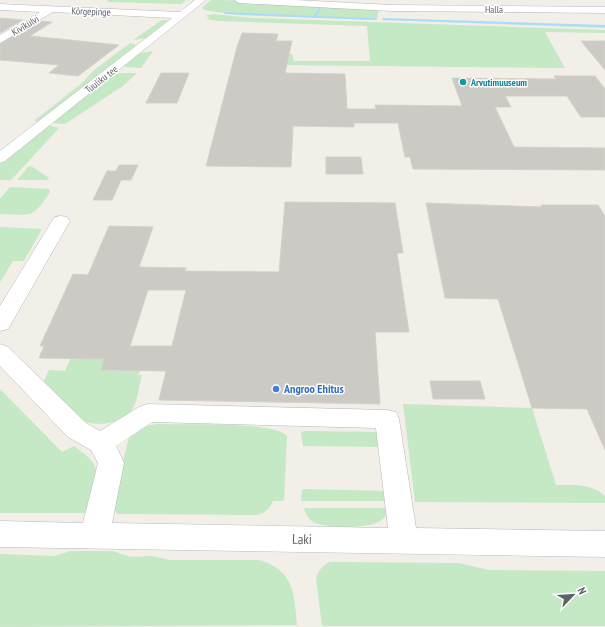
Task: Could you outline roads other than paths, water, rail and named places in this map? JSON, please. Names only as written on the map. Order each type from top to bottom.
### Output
[{"type":"street","name":"Tuuliku tee","points":[[0,158],[201,0]]},
{"type":"street","name":"Halla","points":[[239,0],[605,10]]},
{"type":"street","name":"Kõrgepinge","points":[[0,8],[181,15]]},
{"type":"street","name":"Kivikülvi","points":[[0,40],[50,10]]},
{"type":"street","points":[[0,324],[27,276],[37,264],[61,221]]},
{"type":"street","points":[[0,352],[77,430],[101,443],[111,463],[95,535]]},
{"type":"street","points":[[101,443],[148,412],[387,419],[404,542]]},
{"type":"street","name":"Laki","points":[[0,534],[404,542],[605,544]]},
{"type":"waterway","points":[[315,17],[320,8]]},
{"type":"waterway","points":[[225,13],[315,17]]},
{"type":"waterway","points":[[315,17],[375,19]]},
{"type":"waterway","points":[[383,19],[605,26]]},
{"type":"place","name":"Arvutimuuseum","points":[[463,82]]},
{"type":"place","name":"Angroo Ehitus","points":[[276,389]]}]
